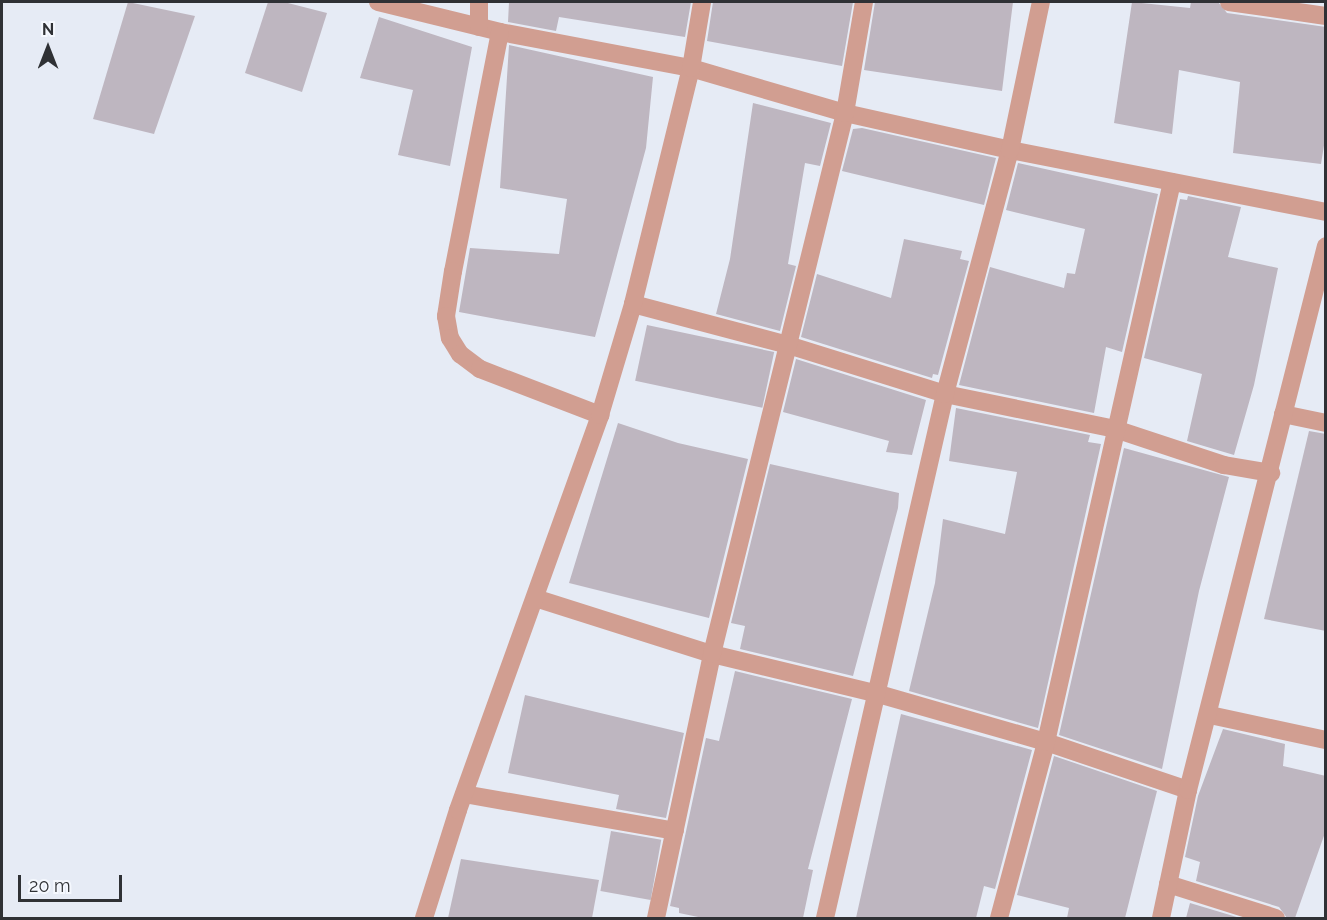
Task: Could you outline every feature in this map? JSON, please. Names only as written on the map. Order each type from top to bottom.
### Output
[{"type":"street","points":[[378,2],[500,32],[691,68],[845,113],[1010,150],[1326,212]]},
{"type":"street","points":[[479,2],[479,27]]},
{"type":"street","points":[[424,918],[464,794],[600,415],[633,304],[691,68],[702,2]]},
{"type":"street","points":[[656,918],[712,654],[845,113],[864,2]]},
{"type":"street","points":[[825,918],[945,394],[1010,150],[1041,2]]},
{"type":"street","points":[[1229,2],[1326,16]]},
{"type":"street","points":[[500,32],[453,272],[446,316],[450,338],[460,354],[480,369],[600,415]]},
{"type":"street","points":[[999,918],[1046,742],[1172,182]]},
{"type":"street","points":[[1161,918],[1188,790],[1210,716],[1239,584],[1271,473],[1283,414],[1325,255]]},
{"type":"street","points":[[633,304],[788,345],[945,394],[1115,429],[1224,465],[1271,473]]},
{"type":"street","points":[[1283,414],[1326,423]]},
{"type":"street","points":[[535,598],[712,654],[875,693],[1046,742],[1188,790]]},
{"type":"street","points":[[1210,716],[1326,740]]},
{"type":"street","points":[[464,794],[675,831]]},
{"type":"street","points":[[1168,884],[1276,918]]},
{"type":"building","points":[[128,2],[195,16],[154,134],[93,119]]},
{"type":"building","points":[[268,2],[284,2],[327,13],[302,92],[245,73]]},
{"type":"building","points":[[509,2],[691,2],[685,37],[559,17],[556,31],[508,22]]},
{"type":"building","points":[[713,2],[853,2],[842,66],[707,41]]},
{"type":"building","points":[[875,2],[1013,2],[1002,91],[864,70]]},
{"type":"building","points":[[1132,2],[1190,8],[1191,2],[1218,2],[1227,13],[1326,27],[1326,133],[1321,164],[1233,153],[1240,82],[1179,70],[1172,134],[1114,123]]},
{"type":"building","points":[[379,17],[472,47],[450,166],[398,155],[413,90],[360,78]]},
{"type":"building","points":[[509,45],[653,77],[646,148],[595,337],[459,312],[470,248],[559,254],[567,199],[500,188]]},
{"type":"building","points":[[753,103],[831,123],[820,166],[805,163],[788,264],[796,266],[780,331],[716,314],[730,259]]},
{"type":"building","points":[[862,128],[996,158],[984,205],[842,171],[853,129]]},
{"type":"building","points":[[1018,163],[1158,194],[1122,352],[1106,347],[1094,413],[959,385],[990,267],[1064,288],[1067,273],[1075,274],[1085,229],[1006,210]]},
{"type":"building","points":[[1188,196],[1241,207],[1228,257],[1278,268],[1254,385],[1234,455],[1187,441],[1202,374],[1144,358],[1180,199],[1187,200]]},
{"type":"building","points":[[904,239],[962,251],[960,259],[969,261],[938,375],[933,374],[932,378],[801,337],[817,274],[891,298]]},
{"type":"building","points":[[647,325],[774,352],[762,408],[635,381]]},
{"type":"building","points":[[796,359],[926,400],[912,455],[886,452],[889,441],[783,412]]},
{"type":"building","points":[[956,408],[1090,435],[1088,442],[1101,444],[1038,728],[909,691],[935,583],[943,519],[1005,534],[1017,472],[949,461]]},
{"type":"building","points":[[618,423],[678,443],[748,459],[709,618],[569,583]]},
{"type":"building","points":[[1309,431],[1326,434],[1326,631],[1264,619]]},
{"type":"building","points":[[1124,448],[1229,477],[1199,591],[1162,769],[1059,735]]},
{"type":"building","points":[[770,464],[899,493],[898,508],[853,676],[740,649],[745,626],[731,623]]},
{"type":"building","points":[[735,671],[852,699],[808,869],[813,870],[803,918],[703,918],[679,913],[679,908],[670,906],[706,738],[719,741]]},
{"type":"building","points":[[525,695],[684,733],[666,818],[616,809],[619,795],[508,773]]},
{"type":"building","points":[[901,714],[1032,750],[995,889],[984,886],[976,918],[856,918]]},
{"type":"building","points":[[1223,729],[1285,744],[1283,766],[1326,776],[1326,830],[1295,918],[1287,918],[1279,907],[1196,881],[1200,862],[1185,857],[1198,796]]},
{"type":"building","points":[[1054,756],[1157,791],[1125,918],[1067,918],[1069,908],[1017,895]]},
{"type":"building","points":[[611,831],[661,840],[651,900],[600,891]]},
{"type":"building","points":[[461,859],[599,880],[592,918],[448,918]]},
{"type":"building","points":[[1190,903],[1240,918],[1186,918]]}]
